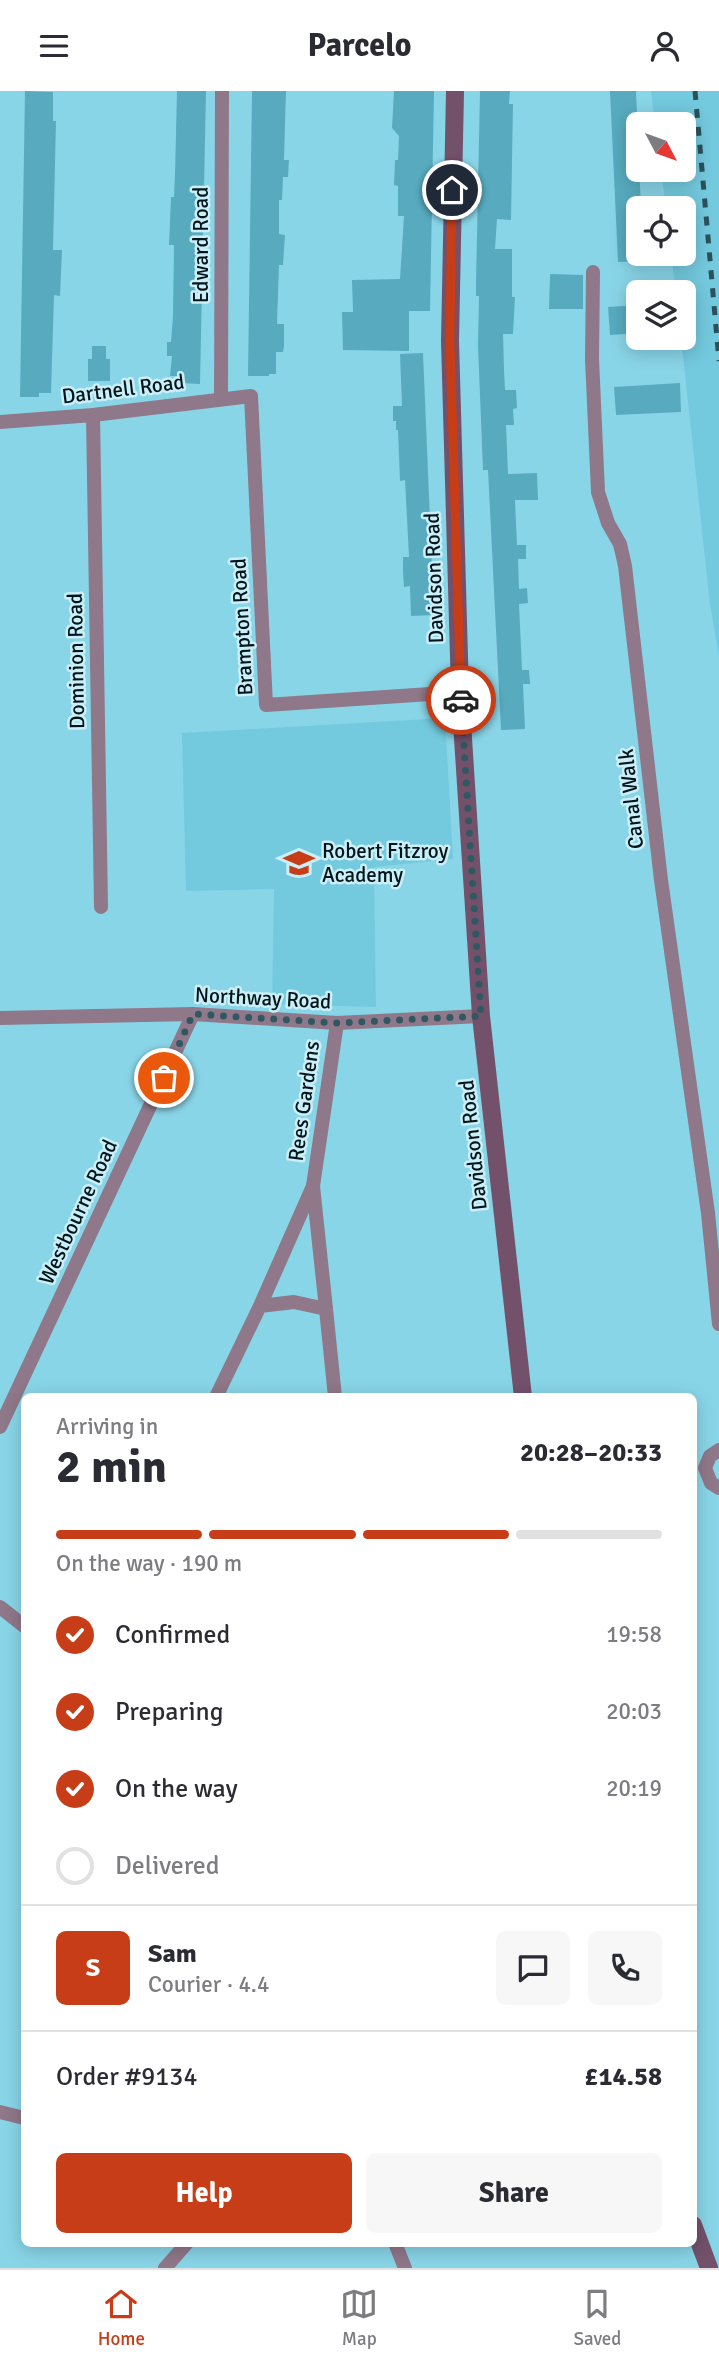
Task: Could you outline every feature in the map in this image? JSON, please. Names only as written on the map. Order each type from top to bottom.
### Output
[{"type":"street","name":"Edward Road","points":[[221,398],[222,91]]},
{"type":"street","name":"Davidson Road","points":[[455,91],[450,341],[460,692],[481,1016],[523,1393]]},
{"type":"street","name":"Canal Walk","points":[[593,272],[592,359],[598,492],[608,523],[620,544],[625,566],[661,880],[704,1188],[719,1324]]},
{"type":"street","name":"Dartnell Road","points":[[0,422],[93,415],[251,396]]},
{"type":"street","name":"Brampton Road","points":[[251,396],[266,705],[460,692]]},
{"type":"street","name":"Dominion Road","points":[[93,415],[101,907]]},
{"type":"street","name":"Northway Road","points":[[0,1018],[193,1014],[337,1023],[481,1016]]},
{"type":"street","name":"Westbourne Road","points":[[0,1427],[193,1014]]},
{"type":"street","name":"Rees Gardens","points":[[335,1393],[313,1186],[337,1023]]},
{"type":"street","name":"Rees Gardens","points":[[218,1393],[313,1186]]},
{"type":"street","points":[[260,1306],[294,1301],[326,1309]]},
{"type":"street","points":[[719,1450],[707,1461],[700,1475],[719,1488]]},
{"type":"street","points":[[0,1607],[21,1624]]},
{"type":"street","points":[[0,2112],[21,2116]]},
{"type":"street","points":[[697,2236],[709,2268]]},
{"type":"street","points":[[165,2268],[183,2247]]},
{"type":"street","points":[[397,2247],[405,2268]]},
{"type":"shaded area","points":[[651,91],[719,91],[719,656],[710,604],[682,350],[696,350],[696,280],[674,280],[673,266],[696,266],[696,196],[664,196],[663,182],[696,182],[696,112],[654,112]]},
{"type":"shaded area","name":"Robert Fitzroy Academy","points":[[445,718],[453,859],[374,867],[376,1007],[272,1004],[274,889],[186,891],[182,733]]},
{"type":"building","points":[[25,91],[53,92],[53,121],[56,121],[53,250],[62,250],[60,296],[54,295],[51,393],[39,393],[39,397],[20,397]]},
{"type":"building","points":[[177,91],[206,91],[200,384],[179,383],[179,376],[170,376],[172,356],[167,356],[173,316],[174,245],[169,245],[171,197],[174,197]]},
{"type":"building","points":[[252,91],[286,91],[284,160],[289,160],[288,177],[283,177],[282,200],[279,200],[279,234],[285,235],[283,265],[279,265],[277,324],[284,324],[284,346],[283,352],[276,352],[276,374],[269,376],[248,376]]},
{"type":"building","points":[[394,91],[434,91],[430,311],[409,311],[409,351],[343,350],[342,312],[353,312],[352,280],[400,279],[404,216],[398,216],[398,186],[394,185],[399,136],[392,128]]},
{"type":"building","points":[[480,91],[510,91],[509,104],[513,104],[511,220],[497,219],[495,249],[512,249],[512,297],[515,297],[513,334],[503,334],[505,390],[516,390],[517,408],[513,409],[514,425],[506,425],[508,474],[537,473],[538,500],[515,500],[517,545],[526,545],[526,559],[518,559],[519,589],[527,588],[528,603],[519,604],[522,670],[529,670],[530,684],[523,684],[525,729],[501,730],[488,470],[483,470],[478,346],[479,296],[476,296]]},
{"type":"building","points":[[610,91],[636,91],[637,112],[626,112],[626,182],[640,182],[640,196],[626,196],[626,262],[618,262]]},
{"type":"building","points":[[550,274],[583,275],[583,309],[549,309]]},
{"type":"building","points":[[626,306],[626,334],[610,335],[608,307]]},
{"type":"building","points":[[92,346],[106,346],[106,359],[110,359],[110,381],[88,381],[88,359],[92,359]]},
{"type":"building","points":[[423,353],[434,615],[411,616],[410,586],[404,587],[403,572],[403,557],[409,557],[405,480],[400,481],[398,430],[396,421],[393,421],[393,406],[402,406],[400,354]]},
{"type":"building","points":[[680,383],[681,412],[616,415],[614,387]]},
{"type":"railway","points":[[695,91],[719,361]]},
{"type":"way so far","points":[[164,1078],[193,1014],[337,1023],[481,1016],[461,700]]},
{"type":"place","name":"Robert Fitzroy Academy","points":[[299,863]]},
{"type":"route","points":[[452,190],[450,341],[461,700]]}]
